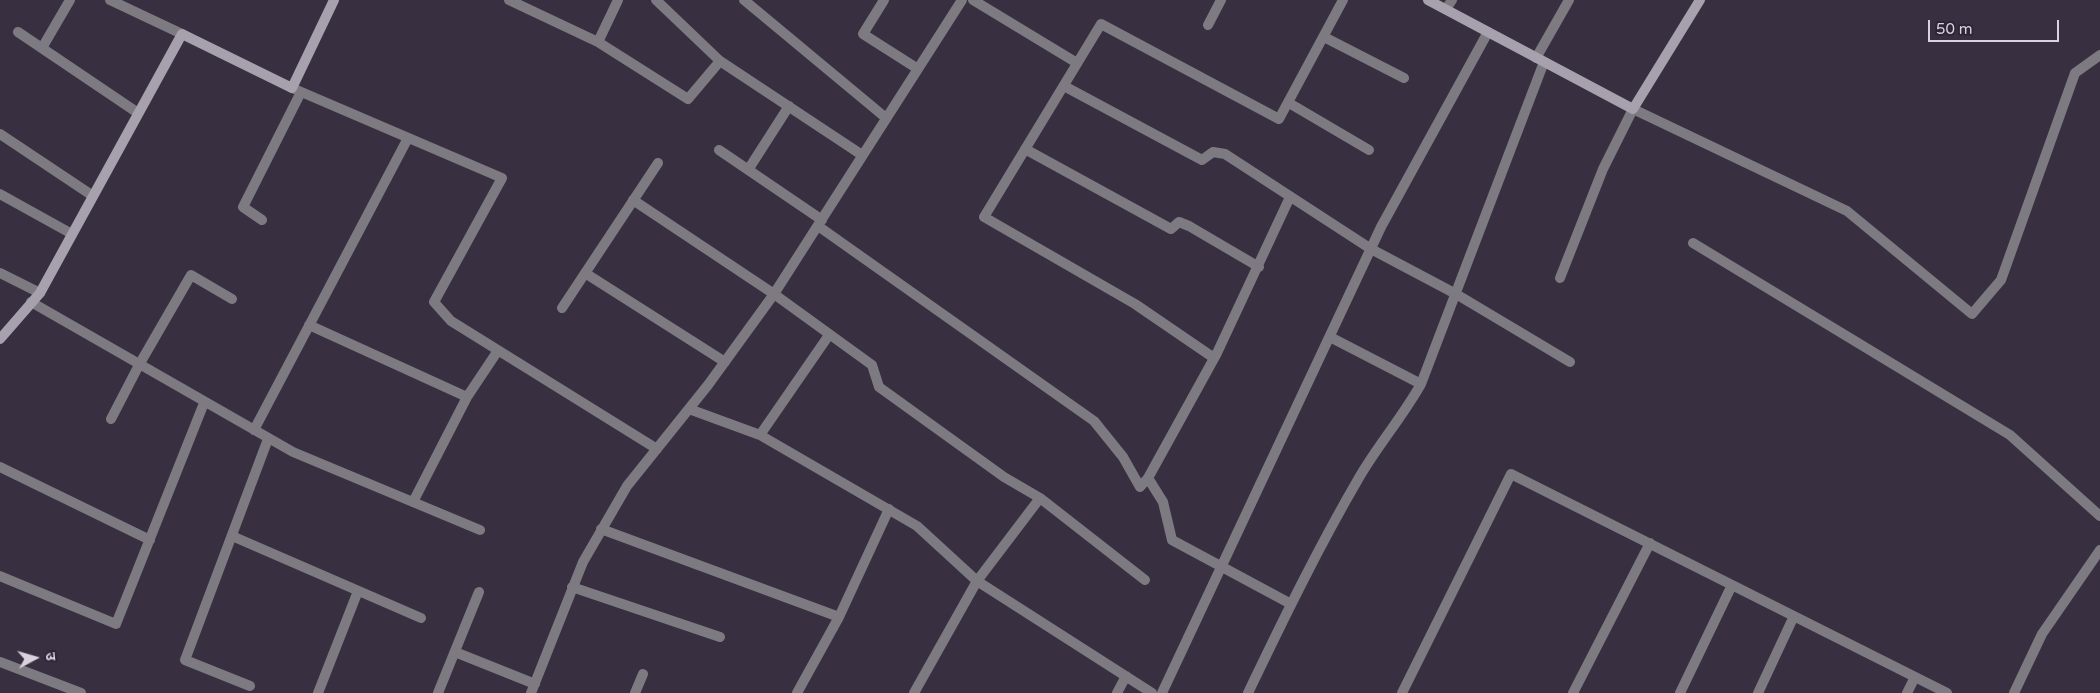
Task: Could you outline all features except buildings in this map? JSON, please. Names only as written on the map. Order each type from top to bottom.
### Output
[{"type":"street","points":[[42,48],[70,0]]},
{"type":"street","points":[[110,0],[296,90],[502,178],[434,302],[451,321],[497,352],[657,449]]},
{"type":"street","points":[[262,220],[243,208],[334,0]]},
{"type":"street","points":[[509,0],[598,42],[688,99],[720,61]]},
{"type":"street","points":[[598,42],[618,0]]},
{"type":"street","points":[[656,0],[720,61],[862,155]]},
{"type":"street","points":[[744,0],[754,4],[886,118]]},
{"type":"street","points":[[884,0],[863,34],[918,69]]},
{"type":"street","points":[[455,652],[533,689],[572,587],[600,529],[627,486],[725,362],[774,294],[962,0]]},
{"type":"street","points":[[973,0],[1077,64]]},
{"type":"street","points":[[1208,25],[1221,0]]},
{"type":"street","points":[[1214,358],[1135,304],[984,217],[1101,24],[1279,120],[1343,0]]},
{"type":"street","points":[[1428,0],[1633,109],[1847,211],[1972,314],[2001,280],[2075,73],[2100,55]]},
{"type":"street","points":[[1446,10],[1452,0]]},
{"type":"street","points":[[1248,693],[1291,604],[1360,475],[1410,404],[1421,384],[1456,294],[1540,60],[1569,0]]},
{"type":"street","points":[[1560,278],[1603,169],[1633,109],[1700,0]]},
{"type":"street","points":[[18,32],[138,113]]},
{"type":"street","points":[[1162,693],[1371,249],[1488,32]]},
{"type":"street","points":[[0,339],[40,292],[182,34]]},
{"type":"street","points":[[1324,37],[1404,78]]},
{"type":"street","points":[[1064,86],[1202,160],[1213,152],[1225,154],[1371,249],[1456,294],[1570,362]]},
{"type":"street","points":[[1289,103],[1369,150]]},
{"type":"street","points":[[748,170],[789,106]]},
{"type":"street","points":[[0,134],[93,196]]},
{"type":"street","points":[[254,430],[408,138]]},
{"type":"street","points":[[1025,149],[1171,229],[1179,222],[1190,226],[1259,267]]},
{"type":"street","points":[[718,150],[1094,421],[1124,457],[1140,487],[1148,478],[1214,358],[1259,267],[1290,197]]},
{"type":"street","points":[[562,308],[658,163]]},
{"type":"street","points":[[0,194],[72,234]]},
{"type":"street","points":[[633,200],[774,294],[872,365],[878,387],[1004,477],[1040,498],[1145,580]]},
{"type":"street","points":[[1693,243],[2010,435],[2100,516]]},
{"type":"street","points":[[0,273],[40,292]]},
{"type":"street","points":[[585,273],[725,362]]},
{"type":"street","points":[[111,419],[139,365],[191,275],[232,299]]},
{"type":"street","points":[[31,302],[204,403],[293,452],[480,530]]},
{"type":"street","points":[[309,324],[467,397]]},
{"type":"street","points":[[760,435],[829,335]]},
{"type":"street","points":[[1330,337],[1421,384]]},
{"type":"street","points":[[413,502],[467,397],[497,352]]},
{"type":"street","points":[[0,576],[116,624],[204,403]]},
{"type":"street","points":[[689,409],[760,435],[917,526],[977,581],[1152,693]]},
{"type":"street","points":[[250,686],[185,660],[268,439]]},
{"type":"street","points":[[0,467],[150,540]]},
{"type":"street","points":[[1402,693],[1511,474],[1948,693]]},
{"type":"street","points":[[1148,478],[1163,502],[1172,540],[1291,604]]},
{"type":"street","points":[[914,693],[977,581],[1040,498]]},
{"type":"street","points":[[797,693],[839,617],[889,509]]},
{"type":"street","points":[[600,529],[839,617]]},
{"type":"street","points":[[232,536],[421,618]]},
{"type":"street","points":[[1573,693],[1650,543]]},
{"type":"street","points":[[2014,693],[2042,634],[2100,550]]},
{"type":"street","points":[[1680,693],[1732,585]]},
{"type":"street","points":[[572,587],[720,637]]},
{"type":"street","points":[[318,693],[358,591]]},
{"type":"street","points":[[438,693],[479,592]]},
{"type":"street","points":[[1758,693],[1794,616]]},
{"type":"street","points":[[0,662],[81,693]]},
{"type":"street","points":[[635,693],[643,674]]},
{"type":"street","points":[[1117,693],[1126,676]]},
{"type":"street","points":[[1907,693],[1915,677]]}]
